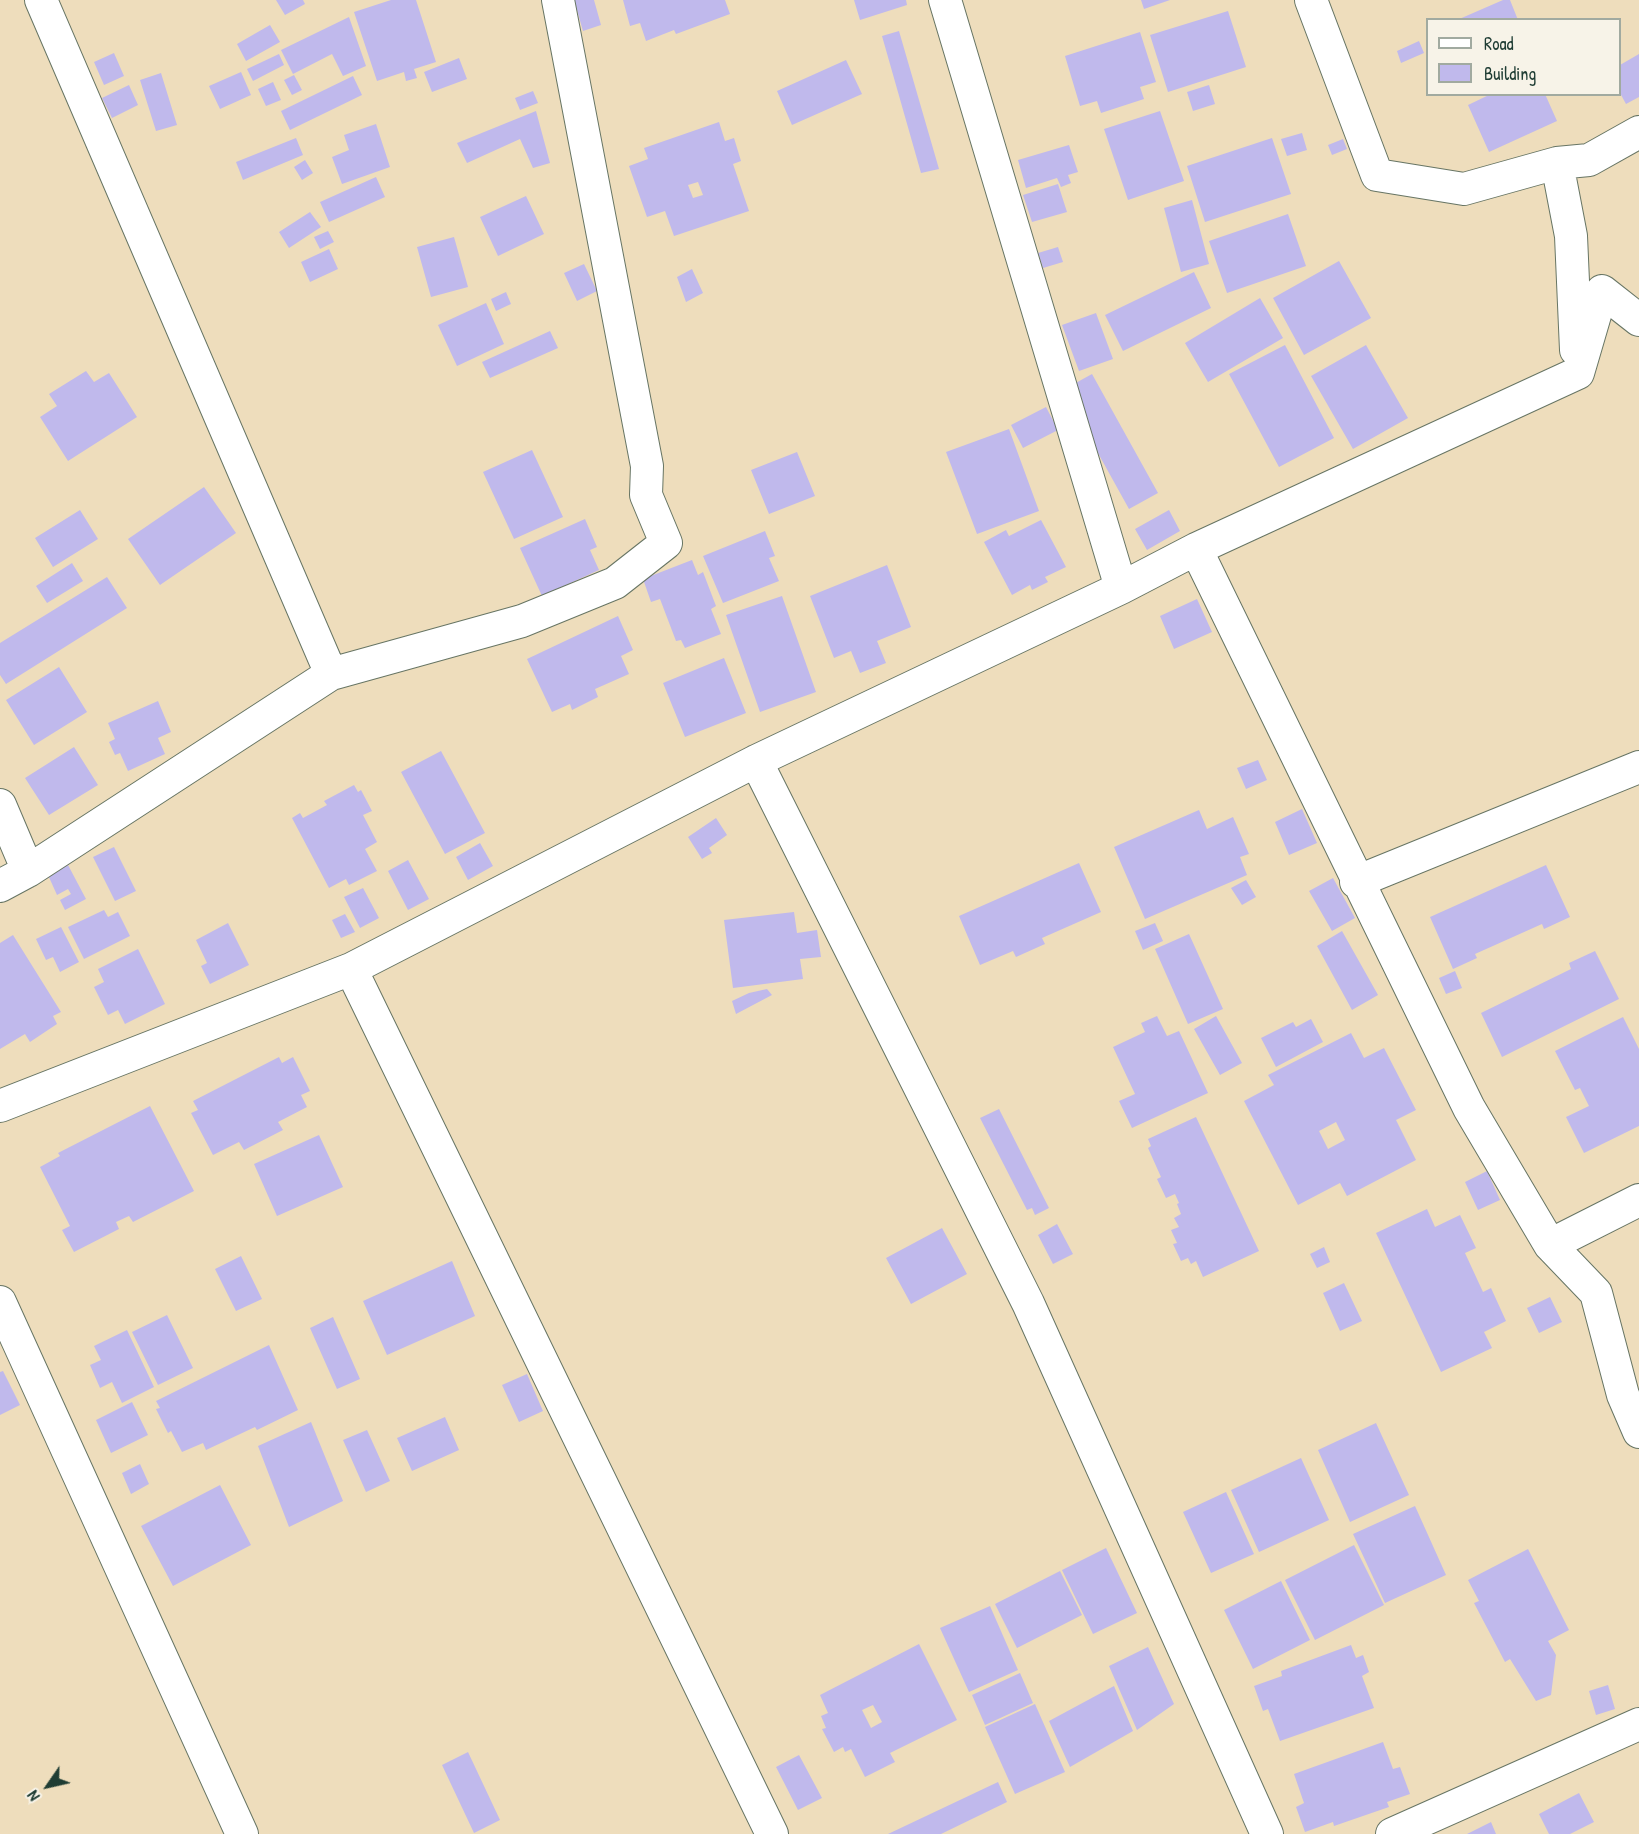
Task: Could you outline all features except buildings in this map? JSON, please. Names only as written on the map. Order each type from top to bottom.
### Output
[{"type":"street","points":[[41,0],[331,674]]},
{"type":"street","points":[[0,886],[28,871],[331,674],[522,621],[615,583],[666,543],[646,495],[647,466],[558,0]]},
{"type":"street","points":[[945,0],[1121,588]]},
{"type":"street","points":[[1311,0],[1377,175],[1464,189],[1557,163],[1589,160],[1639,132]]},
{"type":"street","points":[[1557,163],[1571,236],[1578,373]]},
{"type":"street","points":[[0,1106],[351,969],[756,761],[1121,588],[1196,549],[1578,373],[1602,291],[1639,321]]},
{"type":"street","points":[[1196,549],[1356,882],[1469,1108],[1550,1245],[1596,1293],[1623,1395],[1639,1432]]},
{"type":"street","points":[[756,761],[1028,1303],[1267,1834]]},
{"type":"street","points":[[1356,882],[1639,767]]},
{"type":"street","points":[[0,805],[28,871]]},
{"type":"street","points":[[351,969],[772,1834]]},
{"type":"street","points":[[1550,1245],[1639,1200]]},
{"type":"street","points":[[0,1302],[242,1834]]},
{"type":"street","points":[[1392,1834],[1639,1724]]}]
